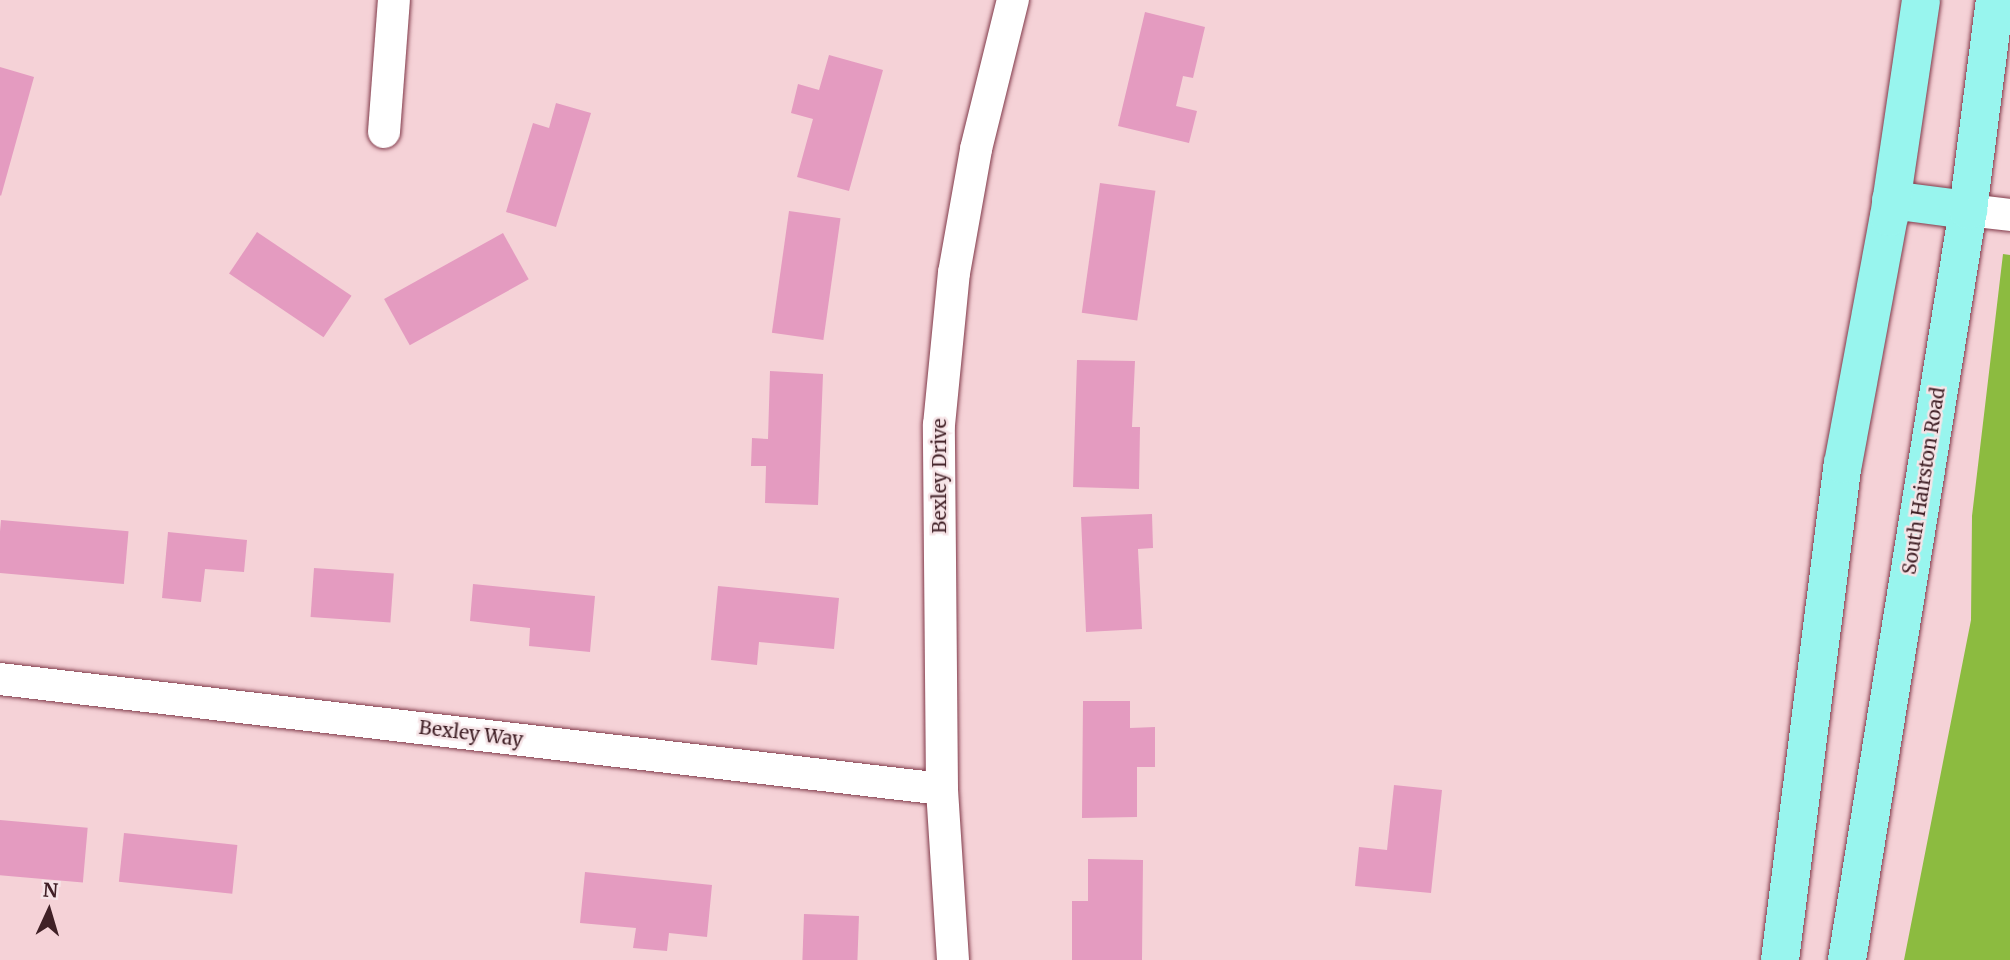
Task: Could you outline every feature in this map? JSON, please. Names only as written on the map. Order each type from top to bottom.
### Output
[{"type":"main road","points":[[1780,960],[1843,464],[1891,200],[1921,0]]},
{"type":"main road","name":"South Hairston Road","points":[[1847,960],[1968,210],[1995,0]]},
{"type":"main road","points":[[1891,200],[1968,210]]},
{"type":"street","points":[[384,132],[394,0]]},
{"type":"street","name":"Bexley Drive","points":[[953,960],[942,789],[939,425],[944,355],[975,149],[1013,0]]},
{"type":"street","points":[[1968,210],[2010,215]]},
{"type":"street","name":"Bexley Way","points":[[0,678],[942,789]]},
{"type":"green space","points":[[2003,254],[2010,255],[2010,960],[1904,960],[1971,620],[1972,516]]},
{"type":"building","points":[[1145,12],[1205,27],[1193,78],[1183,76],[1176,106],[1197,111],[1189,143],[1118,126]]},
{"type":"building","points":[[829,55],[883,70],[849,191],[797,177],[813,119],[791,113],[798,84],[819,90]]},
{"type":"building","points":[[0,67],[34,77],[1,196],[0,195]]},
{"type":"building","points":[[556,103],[591,113],[556,227],[506,212],[533,123],[549,128]]},
{"type":"building","points":[[1100,183],[1155,191],[1137,321],[1082,313]]},
{"type":"building","points":[[789,211],[840,218],[823,340],[772,333]]},
{"type":"building","points":[[257,232],[352,296],[324,337],[229,273]]},
{"type":"building","points":[[503,233],[529,279],[410,345],[384,299]]},
{"type":"building","points":[[1077,360],[1135,361],[1132,427],[1140,427],[1139,489],[1073,487]]},
{"type":"building","points":[[770,371],[823,374],[818,505],[765,503],[766,466],[751,466],[752,438],[768,439]]},
{"type":"building","points":[[1152,514],[1153,548],[1138,549],[1142,629],[1086,632],[1081,517]]},
{"type":"building","points":[[1,520],[129,531],[124,584],[0,573]]},
{"type":"building","points":[[168,532],[247,540],[244,572],[205,569],[201,602],[162,598]]},
{"type":"building","points":[[314,568],[394,574],[390,622],[311,617]]},
{"type":"building","points":[[473,584],[595,596],[590,652],[529,646],[530,628],[470,621]]},
{"type":"building","points":[[718,586],[839,598],[834,649],[759,642],[757,665],[711,660]]},
{"type":"building","points":[[1083,701],[1130,701],[1130,728],[1155,727],[1155,767],[1137,767],[1137,817],[1082,818]]},
{"type":"building","points":[[1394,785],[1442,790],[1431,893],[1355,886],[1359,847],[1387,850]]},
{"type":"building","points":[[0,820],[88,828],[83,882],[0,875]]},
{"type":"building","points":[[124,833],[237,845],[232,894],[119,882]]},
{"type":"building","points":[[1088,859],[1143,860],[1142,960],[1072,960],[1072,901],[1088,901]]},
{"type":"building","points":[[585,872],[712,885],[707,937],[669,933],[667,951],[633,948],[636,928],[580,923]]},
{"type":"building","points":[[804,914],[859,916],[857,960],[802,960]]}]
